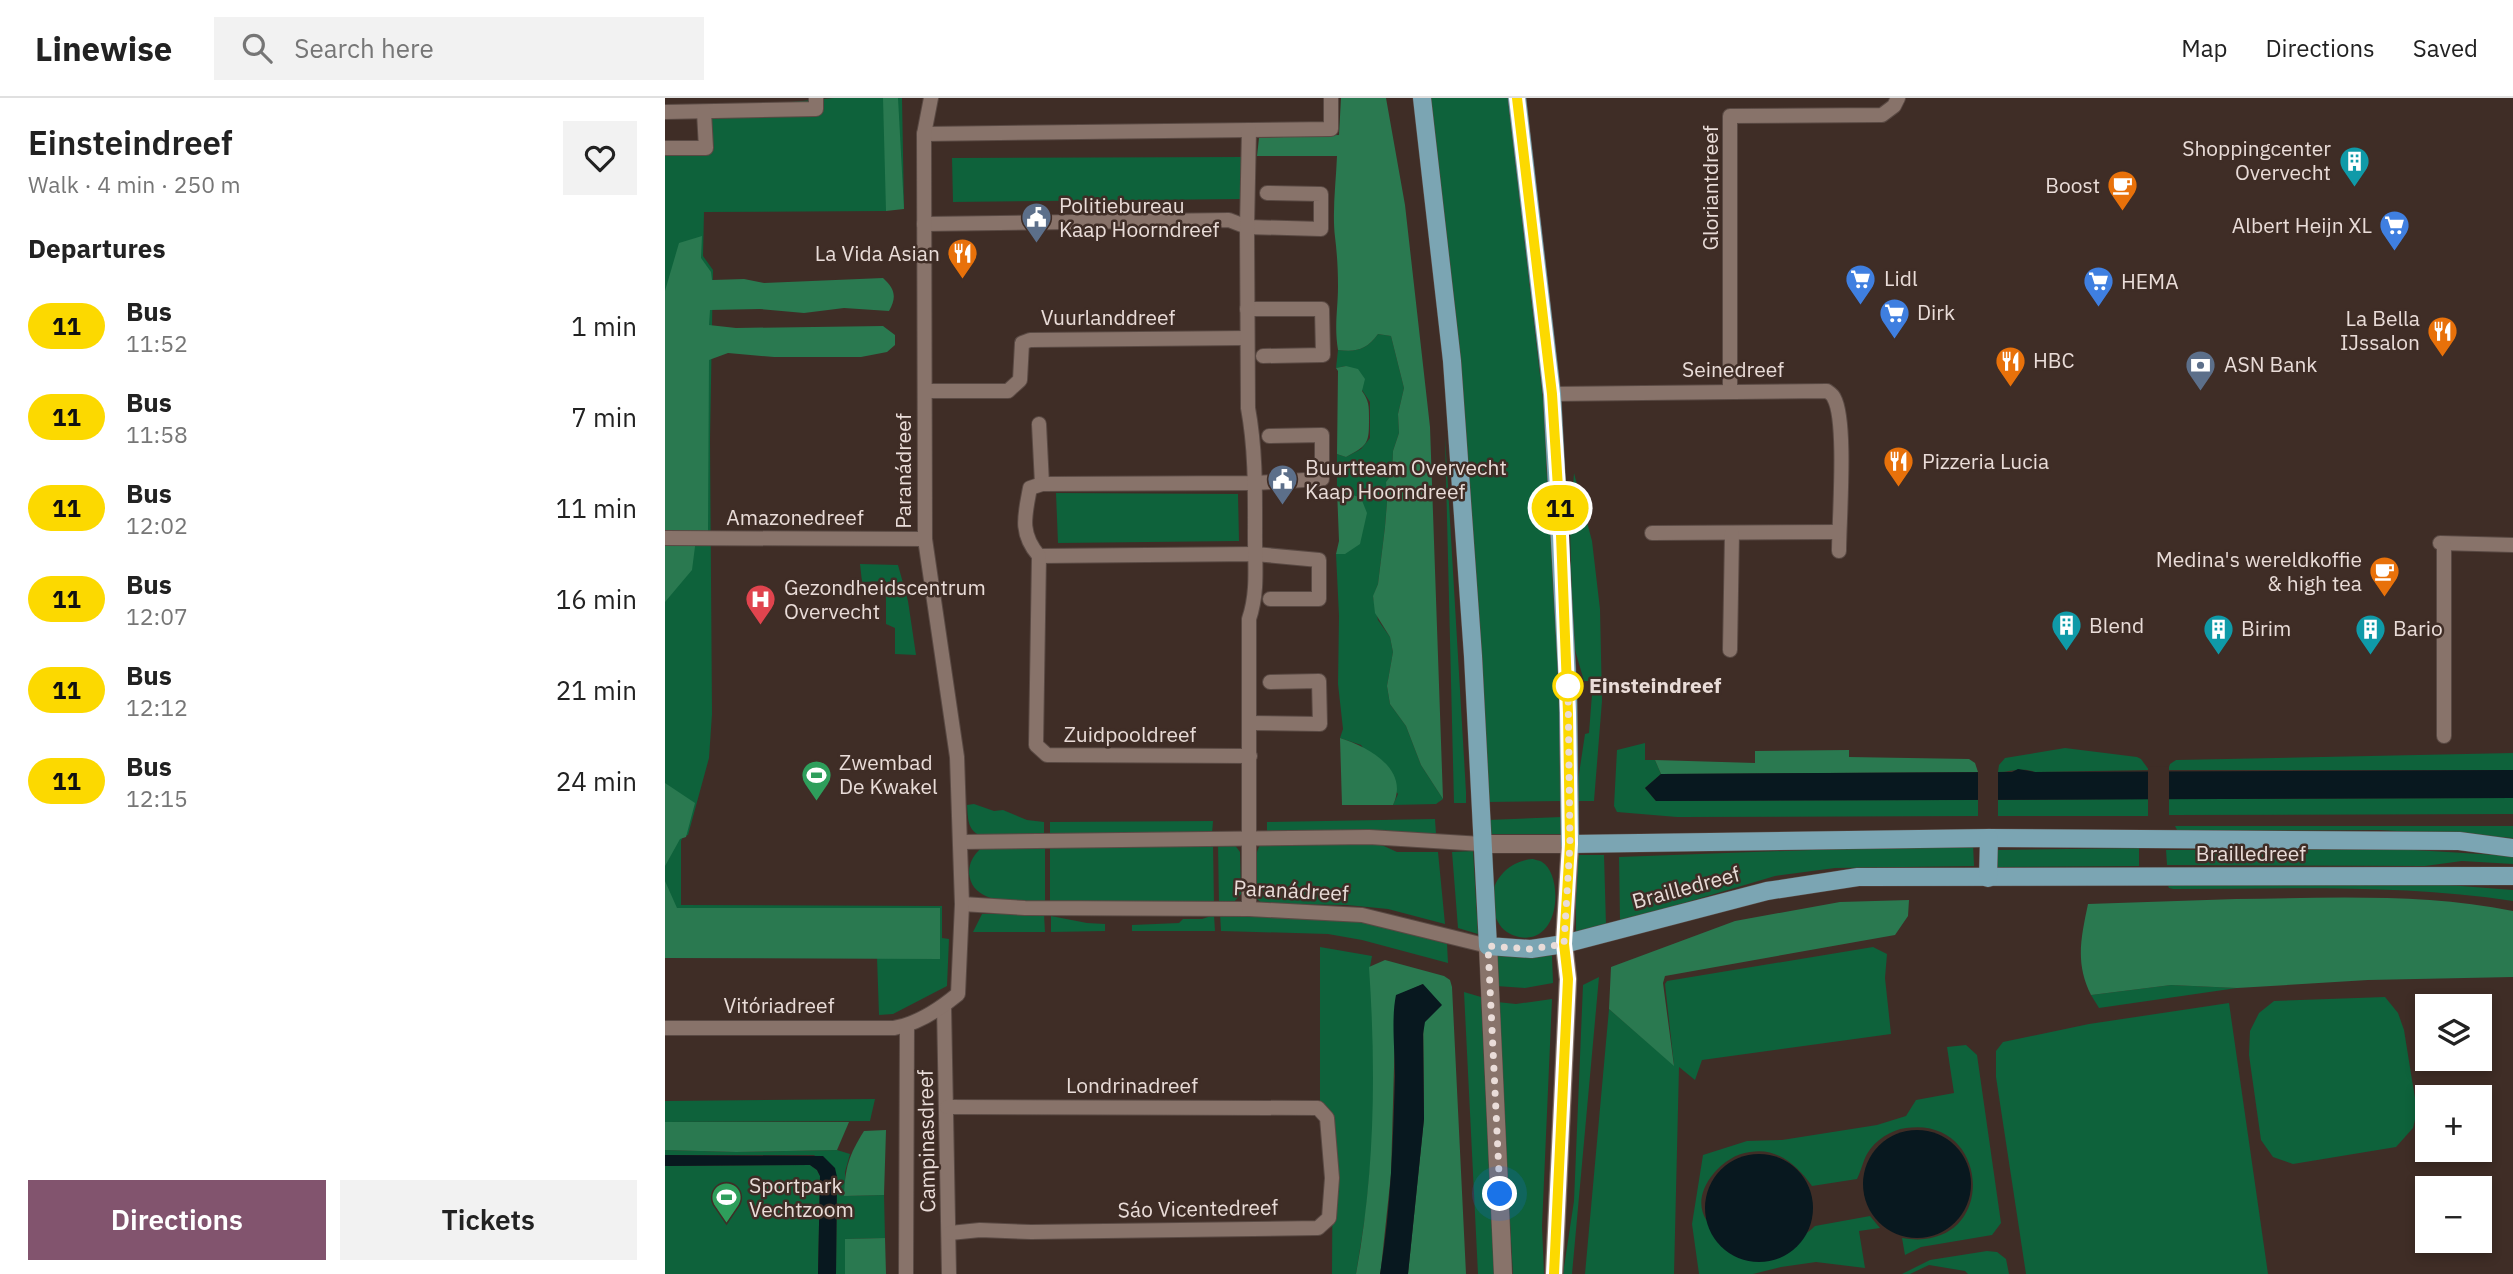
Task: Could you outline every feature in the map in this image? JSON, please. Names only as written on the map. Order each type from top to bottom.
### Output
[{"type":"main road","points":[[1422,98],[1453,374],[1473,656],[1503,1274]]},
{"type":"main road","points":[[1517,98],[1552,394],[1567,677],[1570,844],[1564,944],[1568,979],[1554,1274]]},
{"type":"main road","points":[[1988,878],[1989,838]]},
{"type":"main road","name":"Brailledreef","points":[[1570,844],[1989,838],[2459,841],[2513,848]]},
{"type":"main road","points":[[1482,844],[1570,844]]},
{"type":"main road","name":"Brailledreef","points":[[1488,946],[1531,949],[1564,944],[1767,891],[1858,877],[2513,876]]},
{"type":"street","points":[[665,112],[816,109],[816,98]]},
{"type":"street","name":"Paranádreef","points":[[931,98],[924,134],[925,539],[957,757],[962,904],[958,994],[944,1006]]},
{"type":"street","points":[[924,134],[1331,129],[1331,98]]},
{"type":"street","name":"Gloriantdreef","points":[[1730,392],[1730,116],[1882,115],[1895,106],[1898,98]]},
{"type":"street","points":[[665,148],[706,148],[704,112]]},
{"type":"street","points":[[1249,130],[1248,408],[1253,436],[1255,483],[1255,601],[1249,619],[1249,909]]},
{"type":"street","points":[[924,224],[1229,220],[1247,227],[1321,229],[1321,194],[1266,193]]},
{"type":"street","points":[[1247,309],[1322,309],[1323,355],[1263,356]]},
{"type":"street","name":"Vuurlanddreef","points":[[925,391],[1008,391],[1020,380],[1022,344],[1030,340],[1247,338]]},
{"type":"street","name":"Seinedreef","points":[[1552,394],[1827,391],[1834,397],[1837,408],[1839,532]]},
{"type":"street","points":[[1039,424],[1042,484],[1322,480],[1322,435],[1269,436]]},
{"type":"street","name":"Zuidpooldreef","points":[[1042,484],[1030,488],[1024,519],[1028,544],[1039,556],[1036,745],[1047,755],[1249,756]]},
{"type":"street","points":[[1652,533],[1839,532],[1839,551]]},
{"type":"street","points":[[1730,650],[1732,533]]},
{"type":"street","name":"Amazonedreef","points":[[665,538],[925,539]]},
{"type":"street","points":[[2444,736],[2442,544],[2513,545]]},
{"type":"street","points":[[1039,556],[1255,554],[1319,560],[1319,599],[1270,599]]},
{"type":"street","points":[[1249,723],[1320,724],[1319,681],[1270,682]]},
{"type":"street","points":[[960,842],[1369,837],[1482,844]]},
{"type":"street","name":"Paranádreef","points":[[962,904],[1025,908],[1249,909],[1362,915],[1488,946]]},
{"type":"street","points":[[900,1027],[944,1006]]},
{"type":"street","name":"Campinasdreef","points":[[944,1006],[949,1274]]},
{"type":"street","name":"Vitóriadreef","points":[[665,1027],[900,1027]]},
{"type":"street","name":"Campinasdreef","points":[[900,1027],[906,1274]]},
{"type":"street","name":"Londrinadreef","points":[[947,1107],[1318,1108]]},
{"type":"street","name":"Sáo Vicentedreef","points":[[950,1233],[980,1230],[1031,1232],[1318,1228],[1329,1218],[1332,1178],[1327,1118],[1318,1108]]},
{"type":"green space","points":[[834,98],[902,98],[904,209],[704,212],[703,256],[713,270],[710,440],[712,714],[709,758],[688,835],[683,836],[681,841],[681,905],[942,906],[942,938],[949,939],[947,986],[893,1014],[879,1015],[877,957],[939,957],[665,955],[665,146],[708,146],[706,110]]},
{"type":"green space","points":[[883,98],[898,98],[904,209],[886,211]]},
{"type":"green space","points":[[1341,98],[1386,98],[1405,205],[1430,427],[1443,799],[1421,765],[1406,726],[1390,704],[1387,686],[1393,652],[1390,637],[1375,613],[1373,596],[1378,584],[1385,527],[1386,482],[1392,474],[1393,451],[1399,433],[1398,414],[1404,388],[1391,336],[1378,334],[1361,349],[1338,350],[1338,273],[1334,217],[1337,156],[1257,156],[1259,138],[1339,135]]},
{"type":"green space","points":[[1429,98],[1508,98],[1548,444],[1546,461],[1558,644],[1561,801],[1487,802],[1457,362]]},
{"type":"green space","points":[[1245,157],[1244,199],[953,202],[952,158]]},
{"type":"green space","points":[[702,236],[701,258],[711,272],[712,280],[744,279],[764,283],[883,278],[893,293],[889,311],[844,308],[804,313],[760,309],[710,310],[709,325],[736,328],[883,326],[895,335],[895,345],[887,352],[861,357],[774,357],[728,353],[709,360],[708,531],[697,531],[692,570],[665,602],[665,291],[679,243]]},
{"type":"green space","points":[[1378,334],[1391,336],[1404,388],[1398,414],[1399,433],[1393,451],[1392,474],[1386,482],[1385,527],[1378,584],[1373,597],[1378,620],[1390,637],[1393,652],[1387,686],[1390,704],[1406,726],[1421,765],[1443,799],[1436,804],[1393,805],[1398,794],[1361,745],[1340,738],[1343,729],[1338,684],[1336,554],[1345,554],[1354,494],[1337,489],[1337,454],[1346,457],[1361,449],[1370,438],[1370,402],[1346,366],[1336,368],[1338,350],[1361,349]]},
{"type":"green space","points":[[1346,366],[1358,369],[1365,379],[1362,391],[1368,404],[1369,433],[1363,446],[1346,457],[1337,454],[1336,368]]},
{"type":"green space","points":[[1445,436],[1466,792],[1466,803],[1454,803]]},
{"type":"green space","points":[[1574,473],[1592,541],[1600,609],[1602,701],[1594,801],[1577,801],[1576,794],[1585,734],[1589,733],[1593,681],[1584,681],[1573,643],[1570,528]]},
{"type":"green space","points":[[1337,489],[1361,498],[1367,513],[1360,544],[1345,554],[1336,554],[1339,541]]},
{"type":"green space","points":[[1056,493],[1238,494],[1239,541],[1058,543]]},
{"type":"green space","points":[[860,564],[898,565],[908,601],[916,655],[895,654],[895,628],[886,624],[886,581],[862,582]]},
{"type":"green space","points":[[1340,738],[1374,754],[1391,770],[1397,792],[1393,805],[1342,805]]},
{"type":"green space","points":[[1645,743],[1645,760],[1655,760],[1661,774],[1645,788],[1656,801],[1978,800],[1978,816],[1677,817],[1617,812],[1614,806],[1617,750]]},
{"type":"green space","points":[[2065,748],[2137,757],[2149,770],[1998,772],[1999,765],[2005,758]]},
{"type":"green space","points":[[1849,750],[1849,757],[1969,759],[1975,763],[1978,772],[1661,774],[1655,760],[1755,763],[1755,751]]},
{"type":"green space","points":[[2513,753],[2513,770],[2168,770],[2170,764],[2176,760]]},
{"type":"green space","points":[[665,783],[695,803],[686,837],[680,839],[665,866]]},
{"type":"green space","points":[[2513,798],[2513,814],[2169,815],[2169,799]]},
{"type":"green space","points":[[2148,799],[2148,816],[1998,816],[1998,800]]},
{"type":"green space","points":[[974,804],[994,811],[1003,810],[1027,820],[1044,822],[1044,835],[979,835],[970,826],[968,818],[967,805]]},
{"type":"green space","points":[[1561,817],[1561,834],[1488,834],[1487,820]]},
{"type":"green space","points":[[1435,819],[1436,834],[1267,833],[1267,822]]},
{"type":"green space","points":[[1213,821],[1212,834],[1050,835],[1050,822]]},
{"type":"green space","points":[[2175,826],[2513,826],[2513,838],[2380,830],[2181,831]]},
{"type":"green space","points":[[1375,842],[1397,852],[1438,852],[1445,924],[1388,909],[1347,905],[1266,904],[1256,897],[1254,871],[1260,845]]},
{"type":"green space","points":[[1050,844],[1213,844],[1214,904],[1050,903]]},
{"type":"green space","points":[[1218,844],[1234,844],[1240,852],[1241,894],[1233,903],[1219,904]]},
{"type":"green space","points":[[1973,844],[1974,866],[1835,868],[1775,876],[1620,922],[1619,857]]},
{"type":"green space","points":[[1045,845],[1045,902],[999,900],[979,892],[972,884],[970,865],[981,848]]},
{"type":"green space","points":[[2139,848],[2139,866],[1998,867],[1998,850]]},
{"type":"green space","points":[[2398,849],[2513,856],[2513,864],[2462,861],[2425,866],[2167,865],[2166,850]]},
{"type":"green space","points":[[1473,851],[1478,934],[1458,928],[1452,852]]},
{"type":"green space","points":[[1576,855],[1604,855],[1606,925],[1576,933]]},
{"type":"green space","points":[[1532,859],[1549,869],[1553,880],[1555,907],[1544,930],[1533,937],[1519,937],[1507,932],[1498,922],[1493,911],[1493,891],[1497,881],[1511,866]]},
{"type":"green space","points":[[665,881],[677,908],[940,908],[940,959],[665,958]]},
{"type":"green space","points":[[2167,884],[2448,885],[2513,890],[2513,901],[2429,892],[2301,888],[2173,889]]},
{"type":"green space","points":[[2236,899],[2410,899],[2513,911],[2513,977],[2368,980],[2237,988],[2171,985],[2091,995],[2081,961],[2088,904]]},
{"type":"green space","points":[[1909,900],[1908,916],[1895,935],[1665,976],[1663,983],[1674,1066],[1609,1009],[1611,967],[1735,921],[1840,902]]},
{"type":"green space","points":[[1220,913],[1348,920],[1374,924],[1447,944],[1448,963],[1362,940],[1328,934],[1221,931]]},
{"type":"green space","points":[[982,914],[1044,914],[1045,932],[973,932]]},
{"type":"green space","points":[[1214,915],[1215,931],[1132,931],[1132,925],[1179,923],[1183,919],[1202,919]]},
{"type":"green space","points":[[1051,916],[1105,924],[1105,931],[1051,932]]},
{"type":"green space","points":[[1320,947],[1372,956],[1370,967],[1374,1126],[1366,1211],[1356,1274],[1332,1274],[1333,1119],[1320,1103]]},
{"type":"green space","points":[[1873,947],[1887,954],[1885,978],[1891,1034],[1702,1060],[1695,1080],[1679,1067],[1674,1274],[1585,1274],[1609,1009],[1674,1065],[1665,984],[1667,981]]},
{"type":"green space","points":[[1494,948],[1511,957],[1552,955],[1553,983],[1525,988],[1496,986]]},
{"type":"green space","points":[[1385,960],[1444,976],[1450,980],[1452,987],[1466,1274],[1408,1274],[1424,1119],[1423,984],[1396,996],[1391,1174],[1381,1268],[1380,1274],[1356,1274],[1367,1197],[1372,1121],[1373,1044],[1369,967]]},
{"type":"green space","points":[[1599,977],[1572,1274],[1563,1274],[1574,1201],[1583,985]]},
{"type":"green space","points":[[2171,985],[2237,988],[2099,1008],[2091,995]]},
{"type":"green space","points":[[1464,992],[1481,997],[1494,1274],[1478,1274]]},
{"type":"green space","points":[[2385,997],[2398,1013],[2404,1030],[2415,1099],[2413,1128],[2396,1147],[2293,1164],[2273,1157],[2261,1140],[2249,1055],[2250,1031],[2259,1013],[2274,1001]]},
{"type":"green space","points":[[1552,999],[1542,1226],[1544,1274],[1513,1274],[1497,1002],[1516,1004]]},
{"type":"green space","points":[[2229,1003],[2268,1274],[2026,1274],[1996,1077],[1996,1051],[2003,1042],[2089,1024]]},
{"type":"green space","points":[[1966,1045],[1977,1055],[2001,1223],[1992,1235],[1921,1247],[1905,1255],[1902,1238],[1924,1239],[1947,1232],[1963,1217],[1971,1198],[1972,1177],[1966,1156],[1953,1139],[1933,1129],[1906,1128],[1889,1133],[1874,1144],[1857,1179],[1812,1186],[1800,1171],[1785,1159],[1760,1151],[1745,1153],[1722,1165],[1714,1173],[1703,1194],[1703,1212],[1712,1227],[1728,1239],[1749,1245],[1772,1246],[1795,1240],[1815,1226],[1870,1216],[1880,1228],[1859,1231],[1865,1268],[1816,1262],[1753,1274],[1699,1274],[1692,1224],[1703,1155],[1747,1141],[1782,1140],[1877,1125],[1906,1116],[1916,1100],[1954,1093],[1947,1047]]},
{"type":"green space","points":[[875,1099],[870,1121],[665,1122],[665,1101]]},
{"type":"green space","points":[[665,1122],[849,1122],[837,1150],[736,1152],[665,1150]]},
{"type":"green space","points":[[886,1130],[884,1195],[844,1196],[849,1162],[864,1131]]},
{"type":"green space","points":[[665,1150],[837,1150],[850,1154],[845,1172],[845,1196],[884,1195],[885,1238],[845,1239],[845,1274],[836,1274],[837,1177],[814,1155],[665,1155]]},
{"type":"green space","name":"Sportpark Vechtzoom","points":[[810,1165],[820,1176],[818,1274],[665,1274],[665,1166]]},
{"type":"green space","points":[[885,1238],[886,1274],[845,1274],[845,1239]]},
{"type":"green space","points":[[1987,1251],[1997,1252],[2006,1259],[2009,1274],[1968,1274],[1965,1271],[1929,1265],[1910,1274],[1902,1274],[1930,1260]]},
{"type":"shaded area","points":[[2018,769],[2035,772],[2513,770],[2513,798],[1656,801],[1645,788],[1661,774],[2012,772]]},
{"type":"shaded area","points":[[1423,984],[1442,1005],[1425,1022],[1423,1034],[1424,1119],[1408,1274],[1380,1274],[1387,1225],[1392,1151],[1395,1076],[1393,1025],[1396,995]]},
{"type":"shaded area","points":[[1917,1130],[1938,1134],[1955,1146],[1967,1163],[1971,1184],[1967,1205],[1955,1222],[1938,1234],[1917,1238],[1896,1234],[1879,1222],[1867,1205],[1863,1184],[1867,1163],[1879,1146],[1896,1134]]},
{"type":"shaded area","points":[[1759,1154],[1780,1158],[1797,1170],[1809,1187],[1813,1208],[1809,1229],[1797,1246],[1780,1258],[1759,1262],[1738,1258],[1721,1246],[1709,1229],[1705,1208],[1709,1187],[1721,1170],[1738,1158]]},
{"type":"shaded area","points":[[665,1155],[823,1156],[835,1168],[837,1177],[836,1274],[818,1274],[820,1176],[810,1165],[665,1166]]},
{"type":"pier","points":[[2148,766],[2169,767],[2169,803],[2148,803]]},
{"type":"pier","points":[[1978,769],[1998,769],[1998,803],[1978,803]]},
{"type":"bus line","name":"11","points":[[1517,98],[1552,394],[1568,691],[1570,844],[1564,944],[1568,979],[1554,1274]]},
{"type":"place","name":"Shoppingcenter Overvecht","points":[[2354,188]]},
{"type":"place","name":"Boost","points":[[2123,213]]},
{"type":"place","name":"Politiebureau Kaap Hoorndreef","points":[[1036,245]]},
{"type":"place","name":"Albert Heijn XL","points":[[2395,253]]},
{"type":"place","name":"La Vida Asian","points":[[963,281]]},
{"type":"place","name":"Lidl","points":[[1861,306]]},
{"type":"place","name":"HEMA","points":[[2098,309]]},
{"type":"place","name":"Dirk","points":[[1894,340]]},
{"type":"place","name":"La Bella IJssalon","points":[[2443,358]]},
{"type":"place","name":"HBC","points":[[2010,388]]},
{"type":"place","name":"ASN Bank","points":[[2201,392]]},
{"type":"place","name":"Pizzeria Lucia","points":[[1899,489]]},
{"type":"place","name":"Buurtteam Overvecht Kaap Hoorndreef","points":[[1282,507]]},
{"type":"place","name":"Medina's wereldkoffie & high tea","points":[[2385,599]]},
{"type":"place","name":"Gezondheidscentrum Overvecht","points":[[761,627]]},
{"type":"place","name":"Blend","points":[[2066,653]]},
{"type":"place","name":"Birim","points":[[2218,656]]},
{"type":"place","name":"Bario","points":[[2370,656]]},
{"type":"place","name":"Einsteindreef","points":[[1568,686]]},
{"type":"place","name":"Zwembad De Kwakel","points":[[816,802]]},
{"type":"place","name":"Sportpark Vechtzoom","points":[[726,1225]]},
{"type":"route","points":[[1500,1194],[1488,946],[1531,949],[1564,944],[1570,844],[1568,686]]}]
